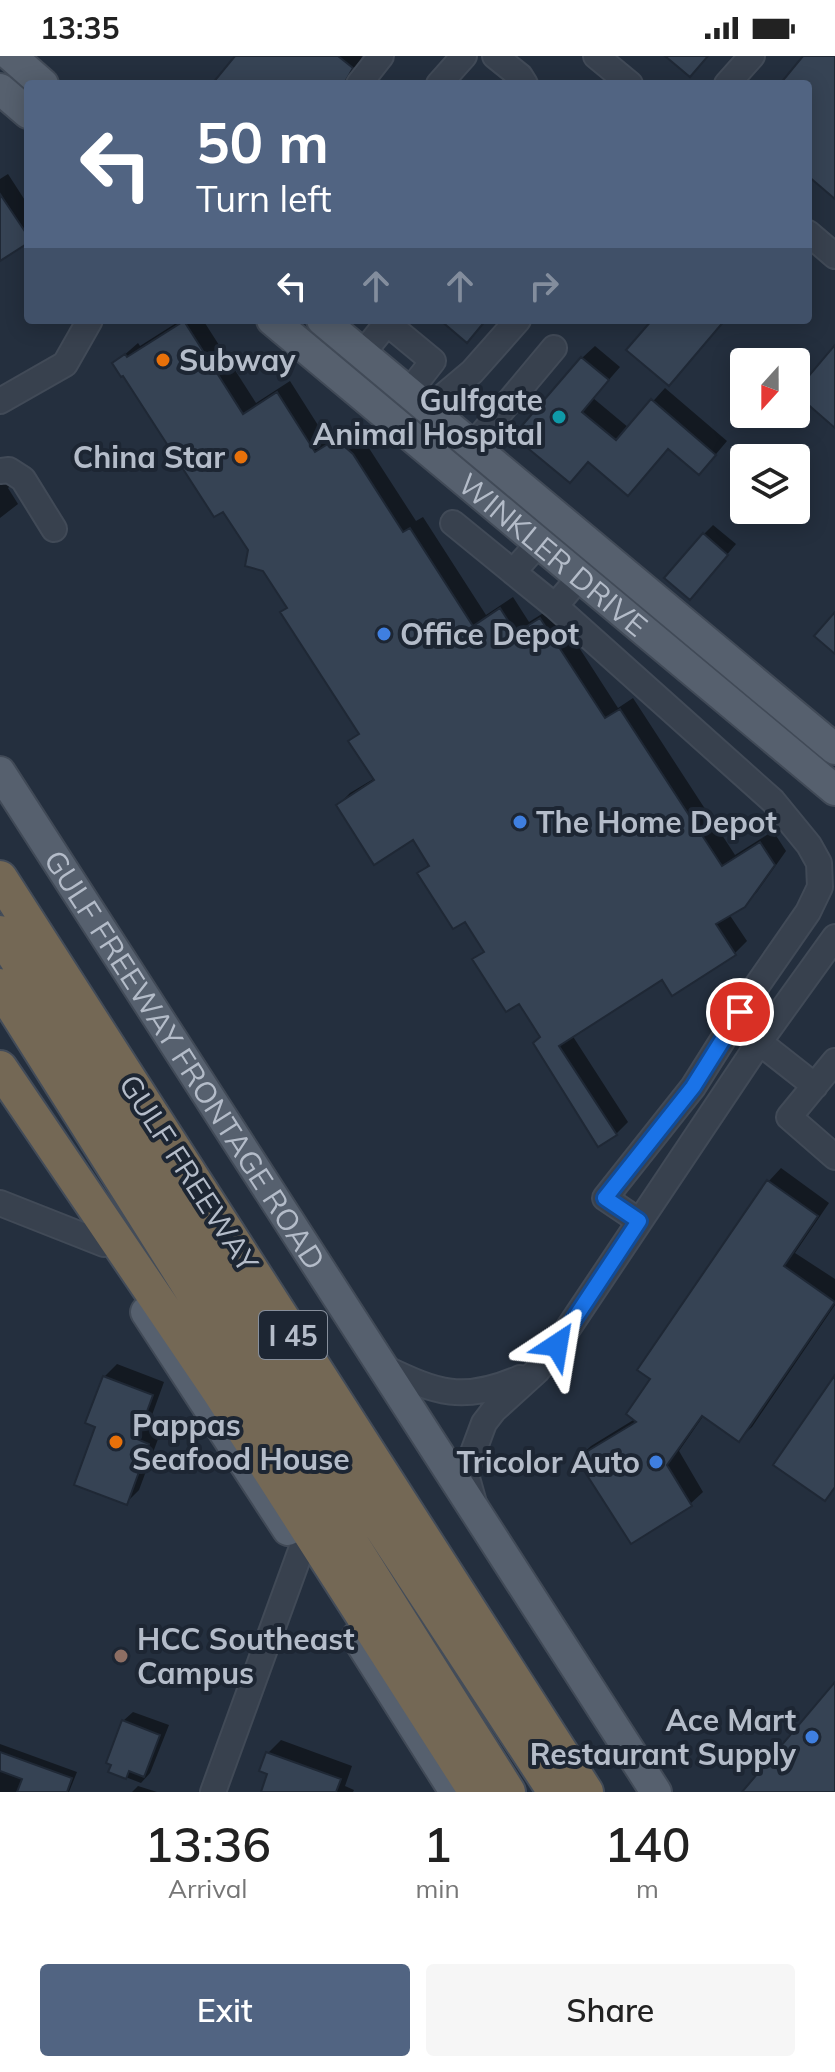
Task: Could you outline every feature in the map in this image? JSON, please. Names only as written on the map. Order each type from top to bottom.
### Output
[{"type":"highway","name":"GULF FREEWAY","points":[[0,878],[586,1792]]},
{"type":"highway","name":"GULF FREEWAY","points":[[0,933],[555,1792]]},
{"type":"highway","name":"GULF FREEWAY","points":[[0,986],[508,1792]]},
{"type":"highway","points":[[0,1014],[35,1039]]},
{"type":"highway","points":[[0,1068],[221,1394],[476,1792]]},
{"type":"main road","points":[[11,56],[38,80]]},
{"type":"main road","points":[[0,89],[24,110]]},
{"type":"main road","name":"WINKLER DRIVE","points":[[277,324],[835,790]]},
{"type":"main road","points":[[304,324],[324,336],[334,324]]},
{"type":"main road","name":"WINKLER DRIVE","points":[[334,324],[362,354],[835,749]]},
{"type":"main road","points":[[429,452],[461,437]]},
{"type":"main road","points":[[624,614],[645,590]]},
{"type":"main road","name":"GULF FREEWAY FRONTAGE ROAD","points":[[0,772],[656,1792]]},
{"type":"main road","points":[[0,1085],[455,1792]]},
{"type":"street","points":[[362,80],[381,56]]},
{"type":"street","points":[[443,80],[464,56]]},
{"type":"street","points":[[495,56],[522,80]]},
{"type":"street","points":[[596,56],[625,80]]},
{"type":"street","points":[[731,80],[752,56]]},
{"type":"street","points":[[812,236],[835,256]]},
{"type":"street","points":[[4,390],[65,364],[88,324]]},
{"type":"street","points":[[362,354],[386,324]]},
{"type":"street","points":[[388,324],[433,361],[418,401]]},
{"type":"street","points":[[418,401],[472,372],[514,324]]},
{"type":"street","points":[[461,437],[554,348]]},
{"type":"street","points":[[0,471],[9,470],[23,479],[54,529]]},
{"type":"street","points":[[453,523],[555,606],[773,801],[809,845],[819,863],[820,887],[808,912],[693,1087],[605,1198],[639,1221]]},
{"type":"street","points":[[513,572],[539,543]]},
{"type":"street","points":[[555,606],[580,577]]},
{"type":"street","points":[[477,1512],[467,1478],[477,1438],[494,1410],[537,1371],[557,1345],[759,1042],[835,934],[808,912]]},
{"type":"street","points":[[759,1042],[815,1086]]},
{"type":"street","points":[[835,1061],[789,1117],[835,1157]]},
{"type":"street","points":[[0,1203],[104,1244]]},
{"type":"street","points":[[383,1367],[426,1388],[449,1393],[489,1390],[537,1371]]},
{"type":"street","points":[[213,1792],[301,1550]]},
{"type":"building","points":[[235,56],[338,56],[353,68],[346,80],[215,80]]},
{"type":"building","points":[[665,56],[708,56],[690,77]]},
{"type":"building","points":[[803,56],[835,56],[835,199],[812,179],[812,80],[783,80]]},
{"type":"building","points":[[0,194],[24,230],[24,246],[0,261]]},
{"type":"building","points":[[179,324],[186,324],[243,414],[277,392],[315,452],[336,439],[353,454],[403,532],[410,528],[473,626],[500,608],[516,633],[540,618],[605,718],[620,709],[722,866],[760,842],[775,865],[745,907],[716,924],[736,955],[672,996],[662,980],[559,1046],[617,1135],[598,1147],[533,1043],[540,1037],[519,1004],[506,1012],[472,959],[484,952],[465,922],[453,929],[417,873],[429,866],[413,840],[374,865],[336,805],[374,780],[348,741],[359,734],[280,612],[287,608],[263,571],[245,566],[248,550],[223,512],[214,517],[112,363],[125,354],[127,357]]},
{"type":"building","points":[[445,324],[483,324],[467,343]]},
{"type":"building","points":[[649,324],[722,324],[669,386],[626,350]]},
{"type":"building","points":[[835,345],[835,428],[810,406],[810,374]]},
{"type":"building","points":[[581,357],[609,380],[582,412],[616,440],[651,399],[716,455],[699,475],[668,449],[628,496],[588,462],[570,483],[513,436]]},
{"type":"building","points":[[703,533],[728,555],[690,600],[664,578]]},
{"type":"building","points":[[835,612],[835,654],[814,636]]},
{"type":"building","points":[[767,1180],[818,1216],[784,1266],[835,1302],[739,1442],[702,1416],[667,1465],[692,1506],[631,1544],[576,1458],[636,1422],[626,1414],[650,1379],[637,1370]]},
{"type":"building","points":[[835,1375],[835,1487],[825,1501],[773,1465]]},
{"type":"building","name":"Pappas Seafood House","points":[[103,1376],[153,1395],[137,1439],[149,1444],[127,1505],[74,1485],[95,1427],[85,1423]]},
{"type":"building","name":"Ace Mart Restaurant Supply","points":[[835,1682],[835,1792],[742,1792]]},
{"type":"building","points":[[122,1720],[160,1735],[144,1777],[129,1771],[126,1779],[108,1772],[111,1765],[106,1763]]},
{"type":"building","points":[[0,1752],[72,1778],[67,1792],[17,1792],[22,1779],[0,1771]]},
{"type":"building","points":[[266,1752],[341,1779],[336,1792],[261,1792],[267,1774],[259,1771]]},
{"type":"place","name":"Subway","points":[[163,360]]},
{"type":"place","name":"Gulfgate Animal Hospital","points":[[559,417]]},
{"type":"place","name":"China Star","points":[[241,457]]},
{"type":"place","name":"Office Depot","points":[[384,634]]},
{"type":"place","name":"The Home Depot","points":[[520,822]]},
{"type":"place","name":"Pappas Seafood House","points":[[116,1442]]},
{"type":"place","name":"Tricolor Auto","points":[[656,1462]]},
{"type":"place","name":"HCC Southeast Campus","points":[[121,1656]]},
{"type":"place","name":"Ace Mart Restaurant Supply","points":[[812,1737]]},
{"type":"route","points":[[557,1345],[639,1221],[605,1198],[693,1087],[740,1012]]}]
